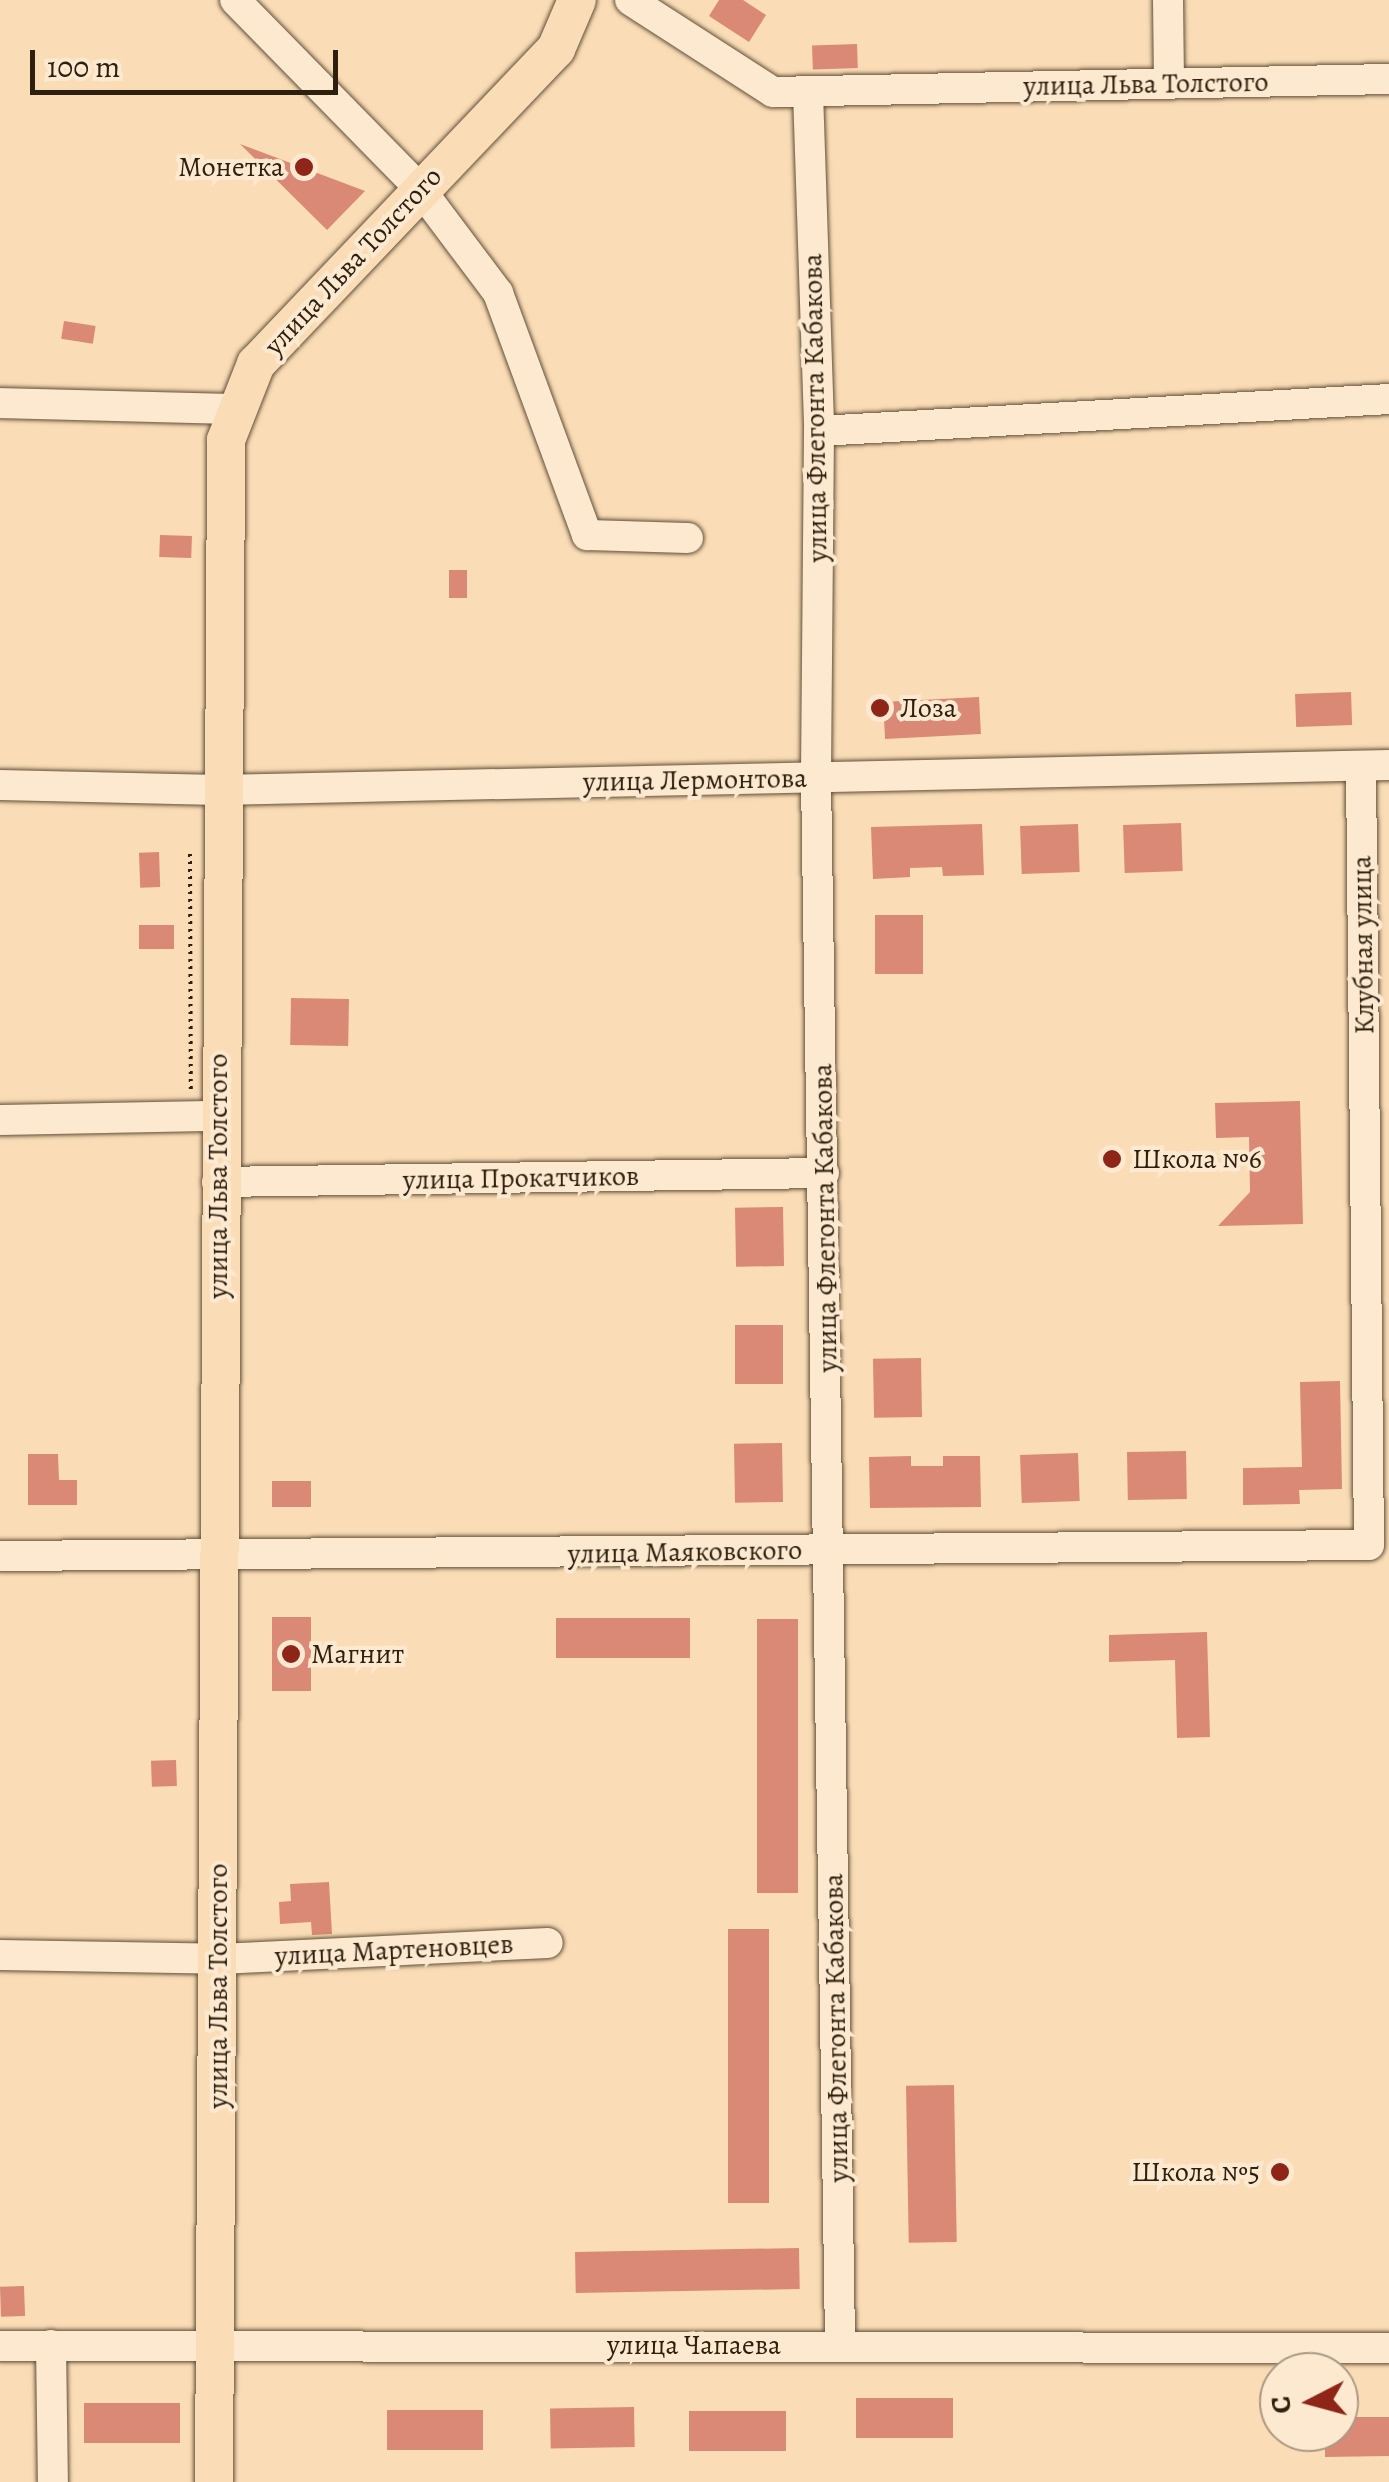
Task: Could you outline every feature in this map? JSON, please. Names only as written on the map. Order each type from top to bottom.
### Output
[{"type":"main road","name":"улица Льва Толстого","points":[[214,2482],[220,1958],[219,790],[226,440],[256,364],[556,49],[576,0]]},
{"type":"street","points":[[234,0],[420,189],[498,292],[587,535],[688,538]]},
{"type":"street","name":"улица Льва Толстого","points":[[630,0],[773,92],[1389,79]]},
{"type":"street","points":[[1168,0],[1169,83]]},
{"type":"street","name":"улица Флегонта Кабакова","points":[[808,92],[819,431],[816,778],[840,2345]]},
{"type":"street","points":[[819,431],[1389,400]]},
{"type":"street","points":[[0,404],[236,409]]},
{"type":"street","name":"улица Лермонтова","points":[[0,785],[219,790],[1375,766]]},
{"type":"street","name":"Клубная улица","points":[[1369,1545],[1375,766]]},
{"type":"street","points":[[0,1120],[218,1116]]},
{"type":"street","name":"улица Прокатчиков","points":[[217,1182],[824,1174]]},
{"type":"street","name":"улица Маяковского","points":[[0,1556],[1369,1545]]},
{"type":"street","name":"улица Мартеновцев","points":[[0,1955],[220,1958],[548,1943]]},
{"type":"street","points":[[51,2345],[53,2482]]},
{"type":"street","name":"улица Чапаева","points":[[0,2346],[1389,2348]]},
{"type":"building","points":[[719,0],[743,0],[766,15],[749,42],[709,16]]},
{"type":"building","points":[[857,44],[858,68],[813,70],[812,46]]},
{"type":"building","points":[[240,144],[365,191],[327,230]]},
{"type":"building","points":[[64,321],[96,326],[93,344],[61,339]]},
{"type":"building","points":[[160,535],[192,536],[191,558],[159,557]]},
{"type":"building","points":[[449,570],[467,570],[467,598],[449,598]]},
{"type":"building","points":[[1351,692],[1352,725],[1296,727],[1295,694]]},
{"type":"building","points":[[979,697],[981,734],[885,739],[883,702]]},
{"type":"building","points":[[1181,823],[1183,871],[1125,873],[1123,825]]},
{"type":"building","points":[[982,824],[984,875],[943,876],[942,867],[910,868],[910,877],[873,879],[871,827]]},
{"type":"building","points":[[1078,824],[1080,872],[1022,874],[1020,826]]},
{"type":"building","points":[[159,852],[160,887],[140,888],[139,853]]},
{"type":"building","points":[[875,915],[923,915],[923,974],[875,974]]},
{"type":"building","points":[[139,925],[174,925],[174,949],[139,949]]},
{"type":"building","points":[[291,998],[349,999],[348,1046],[290,1045]]},
{"type":"building","points":[[1300,1101],[1303,1224],[1218,1226],[1250,1192],[1249,1137],[1216,1138],[1215,1103]]},
{"type":"building","points":[[783,1207],[784,1266],[736,1267],[735,1208]]},
{"type":"building","points":[[735,1325],[783,1325],[783,1384],[735,1384]]},
{"type":"building","points":[[921,1358],[922,1417],[874,1418],[873,1359]]},
{"type":"building","points":[[1340,1381],[1342,1489],[1299,1490],[1300,1504],[1243,1505],[1243,1468],[1302,1467],[1300,1382]]},
{"type":"building","points":[[782,1443],[783,1502],[735,1503],[734,1444]]},
{"type":"building","points":[[1186,1451],[1187,1499],[1128,1500],[1127,1452]]},
{"type":"building","points":[[1078,1453],[1080,1501],[1022,1503],[1020,1455]]},
{"type":"building","points":[[28,1454],[58,1454],[59,1480],[77,1480],[77,1505],[28,1505]]},
{"type":"building","points":[[911,1456],[911,1466],[943,1466],[943,1456],[980,1456],[981,1507],[870,1508],[869,1457]]},
{"type":"building","points":[[272,1481],[311,1481],[311,1507],[272,1507]]},
{"type":"building","name":"Магнит","points":[[272,1617],[311,1617],[311,1691],[272,1691]]},
{"type":"building","points":[[556,1618],[690,1618],[690,1658],[556,1658]]},
{"type":"building","points":[[757,1619],[798,1619],[798,1893],[757,1893]]},
{"type":"building","points":[[1207,1632],[1210,1737],[1177,1738],[1175,1660],[1109,1662],[1109,1635]]},
{"type":"building","points":[[176,1760],[177,1786],[152,1787],[151,1761]]},
{"type":"building","points":[[329,1882],[332,1934],[312,1935],[311,1922],[280,1924],[279,1902],[291,1901],[290,1884]]},
{"type":"building","points":[[728,1929],[769,1929],[769,2203],[728,2203]]},
{"type":"building","points":[[954,2085],[957,2242],[909,2243],[906,2086]]},
{"type":"building","points":[[799,2248],[800,2289],[576,2293],[575,2252]]},
{"type":"building","points":[[24,2286],[25,2316],[1,2317],[0,2287]]},
{"type":"building","points":[[856,2398],[953,2398],[953,2438],[856,2438]]},
{"type":"building","points":[[84,2403],[180,2403],[180,2443],[84,2443]]},
{"type":"building","points":[[634,2407],[635,2447],[551,2448],[550,2408]]},
{"type":"building","points":[[387,2410],[483,2410],[483,2450],[387,2450]]},
{"type":"building","points":[[689,2411],[786,2411],[786,2451],[689,2451]]},
{"type":"building","points":[[1359,2417],[1389,2417],[1389,2456],[1325,2457],[1325,2452],[1359,2452]]},
{"type":"place","name":"Монетка","points":[[304,167]]},
{"type":"place","name":"Лоза","points":[[880,708]]},
{"type":"place","name":"Школа №6","points":[[1112,1159]]},
{"type":"place","name":"Магнит","points":[[291,1654]]},
{"type":"place","name":"Школа №5","points":[[1280,2172]]}]
